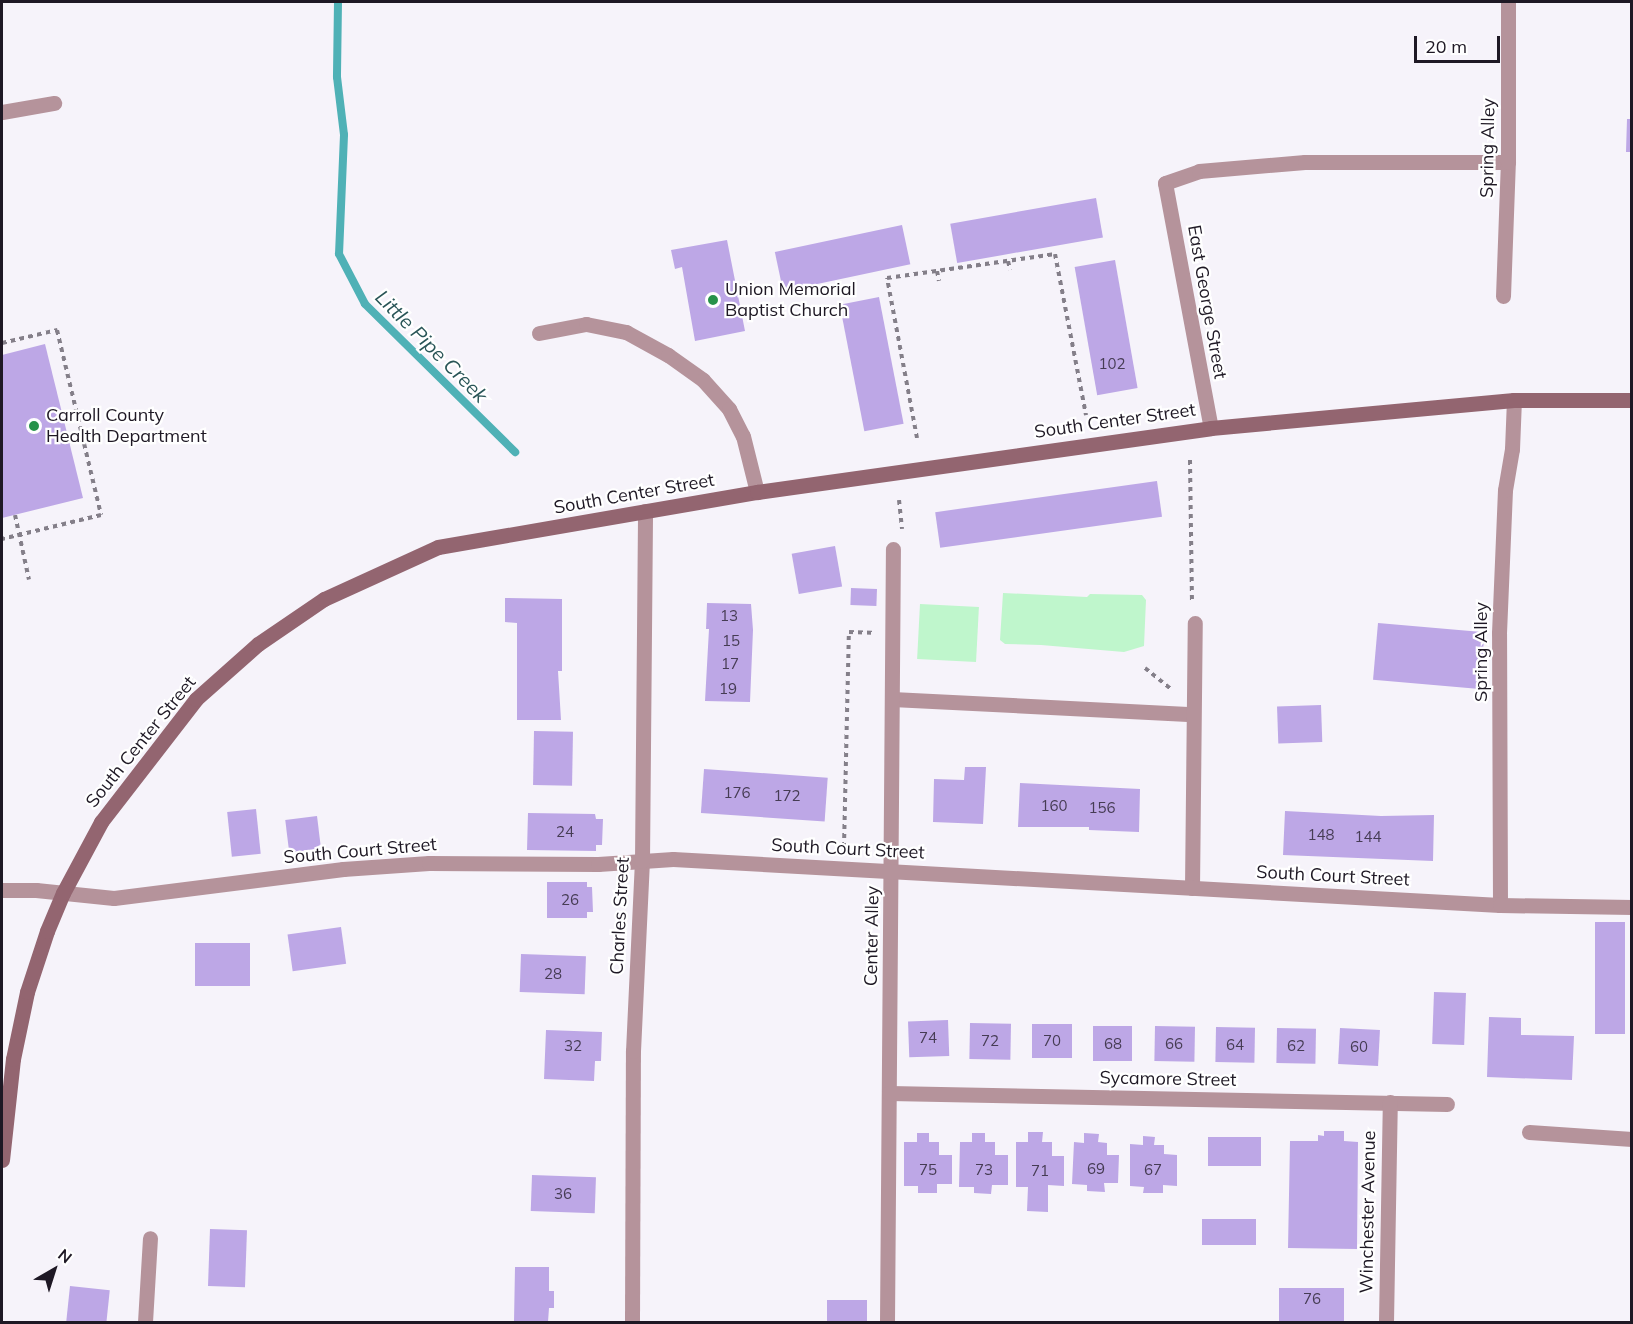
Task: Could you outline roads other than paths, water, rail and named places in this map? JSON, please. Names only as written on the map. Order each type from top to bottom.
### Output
[{"type":"street","name":"Spring Alley","points":[[1503,296],[1508,162],[1508,2]]},
{"type":"street","points":[[2,112],[54,103]]},
{"type":"street","name":"East George Street","points":[[1211,428],[1165,183],[1199,171],[1305,162],[1508,162]]},
{"type":"street","points":[[539,333],[586,324],[626,332],[668,355],[703,380],[729,409],[743,436],[757,492]]},
{"type":"street","name":"Spring Alley","points":[[1500,905],[1499,633],[1504,500],[1512,449],[1514,400]]},
{"type":"street","name":"South Center Street","points":[[2,1160],[13,1059],[27,992],[47,931],[63,893],[101,822],[196,699],[258,644],[324,599],[438,547],[757,492],[1211,428],[1514,400],[1632,400]]},
{"type":"street","name":"Charles Street","points":[[632,1323],[633,1051],[642,861],[645,511]]},
{"type":"street","name":"Center Alley","points":[[887,1323],[893,549]]},
{"type":"street","points":[[1192,888],[1196,624]]},
{"type":"street","points":[[892,699],[1194,714]]},
{"type":"street","name":"South Court Street","points":[[2,891],[63,893],[114,898],[343,869],[429,863],[598,864],[712,860],[1500,905],[1632,907]]},
{"type":"street","name":"Sycamore Street","points":[[889,1093],[1447,1104]]},
{"type":"street","name":"Winchester Avenue","points":[[1386,1323],[1390,1102]]},
{"type":"street","points":[[1529,1132],[1632,1139]]},
{"type":"street","points":[[145,1323],[150,1238]]},
{"type":"waterway","name":"Little Pipe Creek","points":[[338,2],[337,77],[344,135],[339,254],[365,304],[515,452]]},
{"type":"place","name":"Union Memorial Baptist Church","points":[[713,300]]},
{"type":"place","name":"Carroll County Health Department","points":[[34,426]]}]
